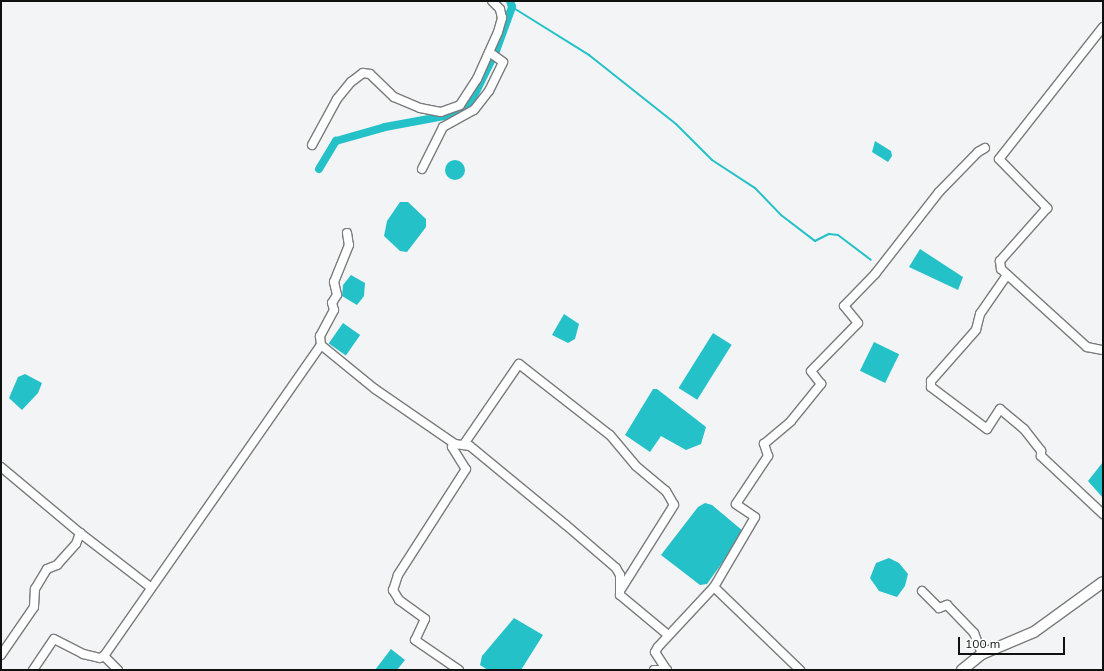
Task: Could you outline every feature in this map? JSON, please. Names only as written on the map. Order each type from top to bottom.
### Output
[{"type":"main road","points":[[962,670],[982,654],[1034,632],[1103,582]]},
{"type":"street","points":[[312,146],[337,99],[351,82],[363,74],[370,74],[394,97],[441,112],[460,105],[470,93],[489,52],[502,18],[500,9],[492,1]]},
{"type":"street","points":[[1103,27],[999,159],[1047,208],[1000,261],[1001,269],[1087,347],[1103,350]]},
{"type":"street","points":[[422,168],[444,127],[474,110],[489,91],[503,62],[502,58],[489,52]]},
{"type":"street","points":[[654,670],[666,669],[655,652],[668,635],[714,587],[755,517],[736,504],[768,456],[764,444],[792,421],[821,384],[812,371],[858,323],[844,306],[875,274],[939,192],[978,152],[985,148]]},
{"type":"street","points":[[34,670],[54,639],[83,654],[100,658],[104,656],[150,587],[321,345],[320,336],[334,310],[332,303],[337,295],[334,282],[349,244],[347,233]]},
{"type":"street","points":[[1007,275],[980,314],[976,330],[931,381],[931,387],[986,429],[1000,409],[1024,429],[1041,451],[1041,456],[1103,514]]},
{"type":"street","points":[[321,345],[375,388],[460,444],[476,450],[616,568],[620,575],[620,595],[668,635]]},
{"type":"street","points":[[459,670],[415,640],[425,619],[399,600],[393,590],[398,575],[466,469],[452,447],[460,444],[519,364],[610,435],[636,466],[666,490],[674,505],[620,590]]},
{"type":"street","points":[[1,466],[80,534],[150,587]]},
{"type":"street","points":[[1,655],[34,607],[35,589],[47,569],[62,560],[76,544],[80,534]]},
{"type":"street","points":[[714,587],[800,670]]},
{"type":"street","points":[[922,591],[938,608],[947,605],[974,633],[982,654]]},
{"type":"street","points":[[104,656],[118,670]]},
{"type":"water","points":[[875,141],[891,151],[892,156],[888,162],[872,152]]},
{"type":"water","points":[[455,160],[462,163],[465,170],[462,177],[455,180],[448,177],[445,170],[448,163]]},
{"type":"water","points":[[400,202],[408,202],[426,219],[426,227],[407,252],[400,251],[384,236],[387,221]]},
{"type":"water","points":[[920,249],[963,277],[958,290],[909,267]]},
{"type":"water","points":[[351,275],[365,283],[364,296],[357,305],[342,296],[343,285]]},
{"type":"water","points":[[564,314],[579,324],[575,339],[568,343],[552,335]]},
{"type":"water","points":[[343,323],[360,335],[346,356],[329,343]]},
{"type":"water","points":[[713,333],[732,345],[697,400],[679,388]]},
{"type":"water","points":[[874,342],[899,354],[885,383],[860,371]]},
{"type":"water","points":[[25,374],[42,383],[38,393],[22,410],[9,398],[18,377]]},
{"type":"water","points":[[653,389],[657,389],[706,427],[701,444],[686,450],[661,436],[650,452],[625,435]]},
{"type":"water","points":[[1103,462],[1103,498],[1088,481]]},
{"type":"water","points":[[705,503],[712,505],[743,531],[742,535],[707,584],[700,585],[661,555],[698,507]]},
{"type":"water","points":[[889,558],[899,563],[908,574],[905,586],[897,597],[879,591],[870,578],[876,563]]},
{"type":"water","points":[[514,618],[543,635],[521,670],[488,670],[480,665],[482,656]]},
{"type":"water","points":[[391,649],[405,660],[397,670],[375,670]]},
{"type":"waterway","points":[[319,169],[336,141],[385,127],[455,114],[470,104],[496,51],[512,7],[510,1]]},
{"type":"waterway","points":[[512,7],[589,55],[676,124],[712,160],[755,188],[781,215],[815,241],[829,234],[838,235],[871,260]]}]
